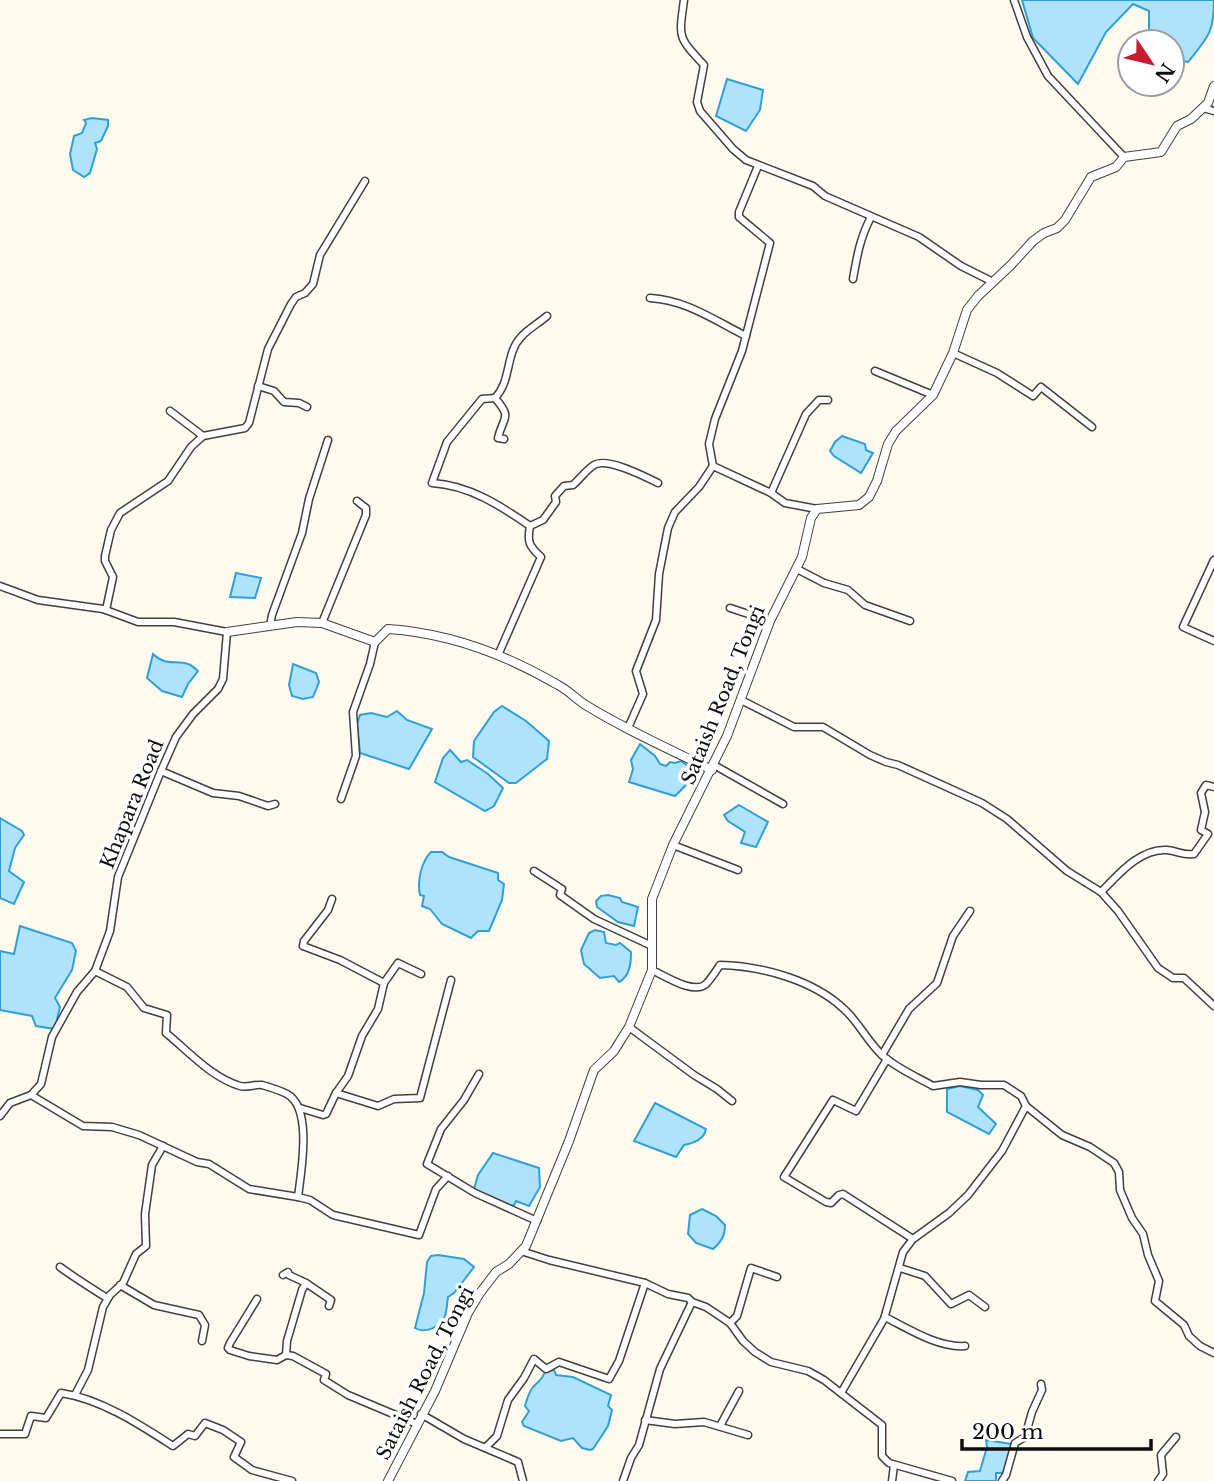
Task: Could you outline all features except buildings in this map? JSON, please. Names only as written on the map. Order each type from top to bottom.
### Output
[{"type":"street","points":[[684,0],[680,33],[686,46],[704,65],[697,102],[700,111],[733,149],[758,166],[813,186],[825,196],[919,237],[940,254],[993,282]]},
{"type":"street","points":[[1014,0],[1027,37],[1048,76],[1125,157]]},
{"type":"street","points":[[713,466],[771,493],[785,503],[817,509],[859,505],[869,497],[877,481],[888,444],[896,431],[933,394],[953,353],[967,310],[1033,241],[1057,228],[1091,177],[1116,167],[1125,157],[1161,152],[1177,126],[1191,119],[1208,103],[1214,86]]},
{"type":"street","points":[[1203,108],[1214,111]]},
{"type":"street","points":[[628,728],[641,701],[641,683],[636,671],[656,620],[659,574],[668,528],[675,512],[699,487],[713,466],[709,444],[715,419],[746,336],[770,243],[739,217],[758,166]]},
{"type":"street","points":[[106,610],[113,577],[105,556],[111,530],[120,513],[168,481],[191,447],[203,436],[245,428],[249,423],[268,349],[291,304],[313,284],[320,255],[365,181]]},
{"type":"street","points":[[853,279],[855,258],[862,234],[871,217]]},
{"type":"street","points":[[650,298],[667,299],[701,311],[746,336]]},
{"type":"street","points":[[530,526],[506,509],[466,490],[432,483],[447,442],[482,399],[495,398],[505,387],[512,352],[519,338],[548,316]]},
{"type":"street","points":[[953,353],[997,373],[1033,396],[1041,387],[1092,427]]},
{"type":"street","points":[[875,371],[933,394]]},
{"type":"street","points":[[258,386],[274,391],[284,402],[291,401],[307,407]]},
{"type":"street","points":[[495,398],[505,410],[507,418],[498,438],[504,439]]},
{"type":"street","points":[[771,493],[806,414],[819,400],[828,400]]},
{"type":"street","points":[[170,411],[203,436]]},
{"type":"street","points":[[270,626],[302,533],[309,499],[328,440]]},
{"type":"street","points":[[530,526],[542,520],[556,502],[555,496],[564,486],[573,485],[594,466],[603,462],[625,468],[658,483]]},
{"type":"street","points":[[322,623],[366,515],[366,508],[357,501]]},
{"type":"street","name":"Sataish Road, Tongi","points":[[388,1481],[435,1391],[468,1313],[496,1272],[509,1264],[526,1246],[569,1141],[594,1070],[614,1051],[629,1027],[652,970],[652,900],[673,845],[713,768],[770,621],[797,569],[811,517],[817,509]]},
{"type":"street","points":[[499,653],[541,557],[530,547],[527,540],[530,526]]},
{"type":"street","points":[[1214,561],[1183,627],[1214,641]]},
{"type":"street","points":[[797,569],[824,583],[848,590],[865,605],[910,621]]},
{"type":"street","points":[[0,586],[38,600],[106,610],[138,622],[174,622],[227,632],[297,622],[322,623],[375,642]]},
{"type":"street","points":[[730,608],[770,621]]},
{"type":"street","points":[[341,799],[356,757],[353,712],[375,642],[388,629],[467,643],[499,653],[561,686],[583,703],[628,728],[783,804]]},
{"type":"street","name":"Khapara Road","points":[[31,1094],[41,1084],[52,1037],[77,992],[95,971],[110,930],[118,877],[160,771],[176,737],[193,714],[218,689],[225,669],[227,632]]},
{"type":"street","points":[[741,700],[794,727],[823,727],[870,755],[982,803],[1028,835],[1067,871],[1101,892],[1118,911],[1158,968],[1173,978],[1184,978],[1214,1006]]},
{"type":"street","points":[[160,771],[214,793],[239,796],[268,806],[275,804]]},
{"type":"street","points":[[1101,892],[1145,853],[1166,849],[1185,856],[1194,854],[1208,834],[1201,831],[1205,812],[1202,793],[1206,785],[1214,787]]},
{"type":"street","points":[[673,845],[738,870]]},
{"type":"street","points":[[534,871],[562,888],[560,895],[594,919],[652,946]]},
{"type":"street","points":[[332,899],[328,910],[303,946],[340,960],[384,983]]},
{"type":"street","points":[[913,1239],[843,1194],[831,1203],[826,1202],[784,1177],[833,1100],[856,1111],[909,1009],[937,983],[953,936],[971,911]]},
{"type":"street","points":[[300,1108],[323,1115],[348,1076],[362,1037],[378,1009],[384,983],[398,963],[421,974]]},
{"type":"street","points":[[652,970],[690,988],[705,985],[720,965],[733,965],[794,980],[828,997],[843,1008],[885,1057],[933,1086],[960,1082],[1004,1085],[1021,1096],[1026,1106],[1062,1135],[1090,1147],[1114,1163],[1119,1172],[1123,1197],[1143,1234],[1144,1244],[1159,1281],[1155,1301],[1184,1325],[1189,1336],[1200,1346],[1214,1353]]},
{"type":"street","points":[[95,971],[127,988],[144,1008],[167,1015],[166,1033],[222,1078],[243,1087],[261,1085],[287,1094],[295,1100],[300,1108],[303,1157],[298,1197]]},
{"type":"street","points":[[336,1093],[378,1106],[394,1099],[420,1098],[452,980]]},
{"type":"street","points":[[629,1027],[732,1101]]},
{"type":"street","points":[[479,1074],[464,1100],[441,1129],[427,1164],[475,1193],[537,1221]]},
{"type":"street","points":[[0,1116],[10,1103],[31,1094],[83,1126],[112,1127],[138,1135],[197,1162],[209,1164],[248,1189],[310,1200],[333,1215],[419,1235],[436,1189],[448,1177]]},
{"type":"street","points":[[841,1393],[885,1317],[903,1252],[913,1239],[949,1213],[968,1195],[1002,1151],[1026,1106]]},
{"type":"street","points":[[60,1267],[107,1298],[123,1283],[136,1254],[146,1246],[145,1214],[152,1164],[163,1146]]},
{"type":"street","points":[[522,1251],[549,1261],[645,1283],[706,1307],[730,1323],[743,1340],[763,1357],[771,1362],[808,1371],[882,1425],[881,1456],[894,1465],[952,1481]]},
{"type":"street","points":[[730,1323],[737,1316],[751,1268],[777,1277]]},
{"type":"street","points":[[900,1268],[925,1276],[951,1304],[969,1295],[985,1307]]},
{"type":"street","points":[[283,1275],[288,1272],[328,1296],[331,1300],[329,1306]]},
{"type":"street","points":[[286,1355],[287,1341],[306,1283]]},
{"type":"street","points":[[486,1447],[498,1436],[509,1400],[534,1359],[545,1368],[559,1362],[609,1379],[619,1361],[645,1283]]},
{"type":"street","points":[[120,1285],[154,1305],[199,1315],[205,1325],[202,1341]]},
{"type":"street","points":[[75,1395],[88,1370],[103,1307],[110,1294]]},
{"type":"street","points":[[257,1299],[228,1348],[249,1356],[277,1360],[286,1355],[300,1358],[326,1374],[324,1380],[348,1395],[417,1424]]},
{"type":"street","points":[[623,1481],[639,1445],[660,1369],[692,1302]]},
{"type":"street","points":[[885,1317],[933,1340],[965,1346]]},
{"type":"street","points":[[1002,1481],[1015,1443],[1025,1437],[1042,1390],[1041,1384]]},
{"type":"street","points":[[720,1426],[739,1391]]},
{"type":"street","points":[[0,1434],[25,1434],[31,1416],[46,1418],[61,1393],[75,1395],[99,1404],[173,1446],[188,1434],[195,1436],[205,1423],[223,1430],[241,1442],[234,1457],[252,1470],[292,1481]]},
{"type":"street","points":[[421,1414],[464,1439],[518,1462],[523,1481]]},
{"type":"street","points":[[645,1420],[675,1424],[704,1422],[748,1435]]},
{"type":"street","points":[[1158,1481],[1163,1474],[1161,1455],[1176,1437]]},
{"type":"street","points":[[892,1481],[894,1465]]},
{"type":"water","points":[[1022,0],[1214,0],[1209,34],[1188,62],[1186,28],[1149,28],[1149,11],[1133,4],[1106,32],[1078,84],[1033,38]]},
{"type":"water","points":[[727,79],[763,90],[760,110],[746,131],[716,116]]},
{"type":"water","points":[[84,120],[108,120],[108,126],[101,141],[95,143],[97,149],[90,173],[84,177],[73,170],[70,154],[74,136],[82,133],[86,123]]},
{"type":"water","points":[[842,436],[865,444],[866,450],[873,453],[861,473],[830,451]]},
{"type":"water","points":[[236,573],[261,578],[255,598],[230,597]]},
{"type":"water","points":[[153,654],[166,661],[189,664],[198,671],[182,697],[162,691],[147,678]]},
{"type":"water","points":[[293,664],[316,673],[319,682],[313,697],[303,699],[292,696],[289,685]]},
{"type":"water","points":[[502,706],[526,721],[549,741],[547,759],[516,783],[509,783],[473,757],[474,741],[494,712]]},
{"type":"water","points":[[397,711],[407,720],[432,729],[409,769],[360,753],[357,724],[360,715],[371,713],[387,717]]},
{"type":"water","points":[[640,744],[655,756],[660,764],[666,766],[670,762],[681,761],[694,770],[694,777],[675,796],[629,782],[633,769],[631,760]]},
{"type":"water","points":[[450,750],[461,762],[467,760],[503,788],[494,806],[485,811],[435,782],[443,758]]},
{"type":"water","points":[[739,805],[768,822],[756,847],[741,843],[745,832],[728,821],[724,815]]},
{"type":"water","points":[[0,818],[22,831],[24,835],[15,848],[9,871],[24,882],[14,904],[0,898]]},
{"type":"water","points":[[431,852],[442,852],[449,857],[498,873],[498,880],[504,884],[502,900],[489,931],[478,931],[471,938],[442,924],[430,909],[422,906],[424,896],[420,895],[420,878],[422,867]]},
{"type":"water","points":[[608,895],[638,907],[634,926],[618,922],[597,907],[596,901],[601,896]]},
{"type":"water","points":[[20,926],[72,943],[76,951],[72,970],[55,998],[60,1007],[55,1029],[36,1026],[32,1016],[0,1010],[0,951],[14,954]]},
{"type":"water","points":[[595,930],[604,932],[606,943],[620,943],[631,952],[628,973],[619,982],[614,976],[600,978],[584,964],[581,950],[589,933]]},
{"type":"water","points":[[960,1086],[978,1090],[983,1095],[978,1107],[996,1124],[989,1134],[947,1112],[947,1089]]},
{"type":"water","points":[[655,1103],[706,1129],[703,1136],[684,1145],[676,1157],[634,1141]]},
{"type":"water","points":[[493,1153],[539,1168],[540,1187],[529,1206],[516,1201],[509,1206],[474,1189],[478,1175]]},
{"type":"water","points":[[702,1209],[716,1216],[725,1225],[722,1238],[713,1249],[696,1243],[688,1234],[690,1215]]},
{"type":"water","points":[[431,1256],[464,1259],[474,1267],[448,1297],[445,1316],[440,1323],[428,1330],[419,1330],[415,1328],[424,1293],[427,1262]]},
{"type":"water","points":[[554,1370],[556,1375],[573,1377],[611,1395],[608,1406],[612,1410],[608,1426],[593,1449],[582,1448],[573,1438],[561,1441],[524,1426],[522,1422],[529,1411],[525,1406],[531,1389],[545,1372]]},
{"type":"water","points":[[986,1440],[1012,1444],[1004,1473],[996,1473],[996,1481],[965,1481],[968,1472],[980,1471],[987,1447]]}]
